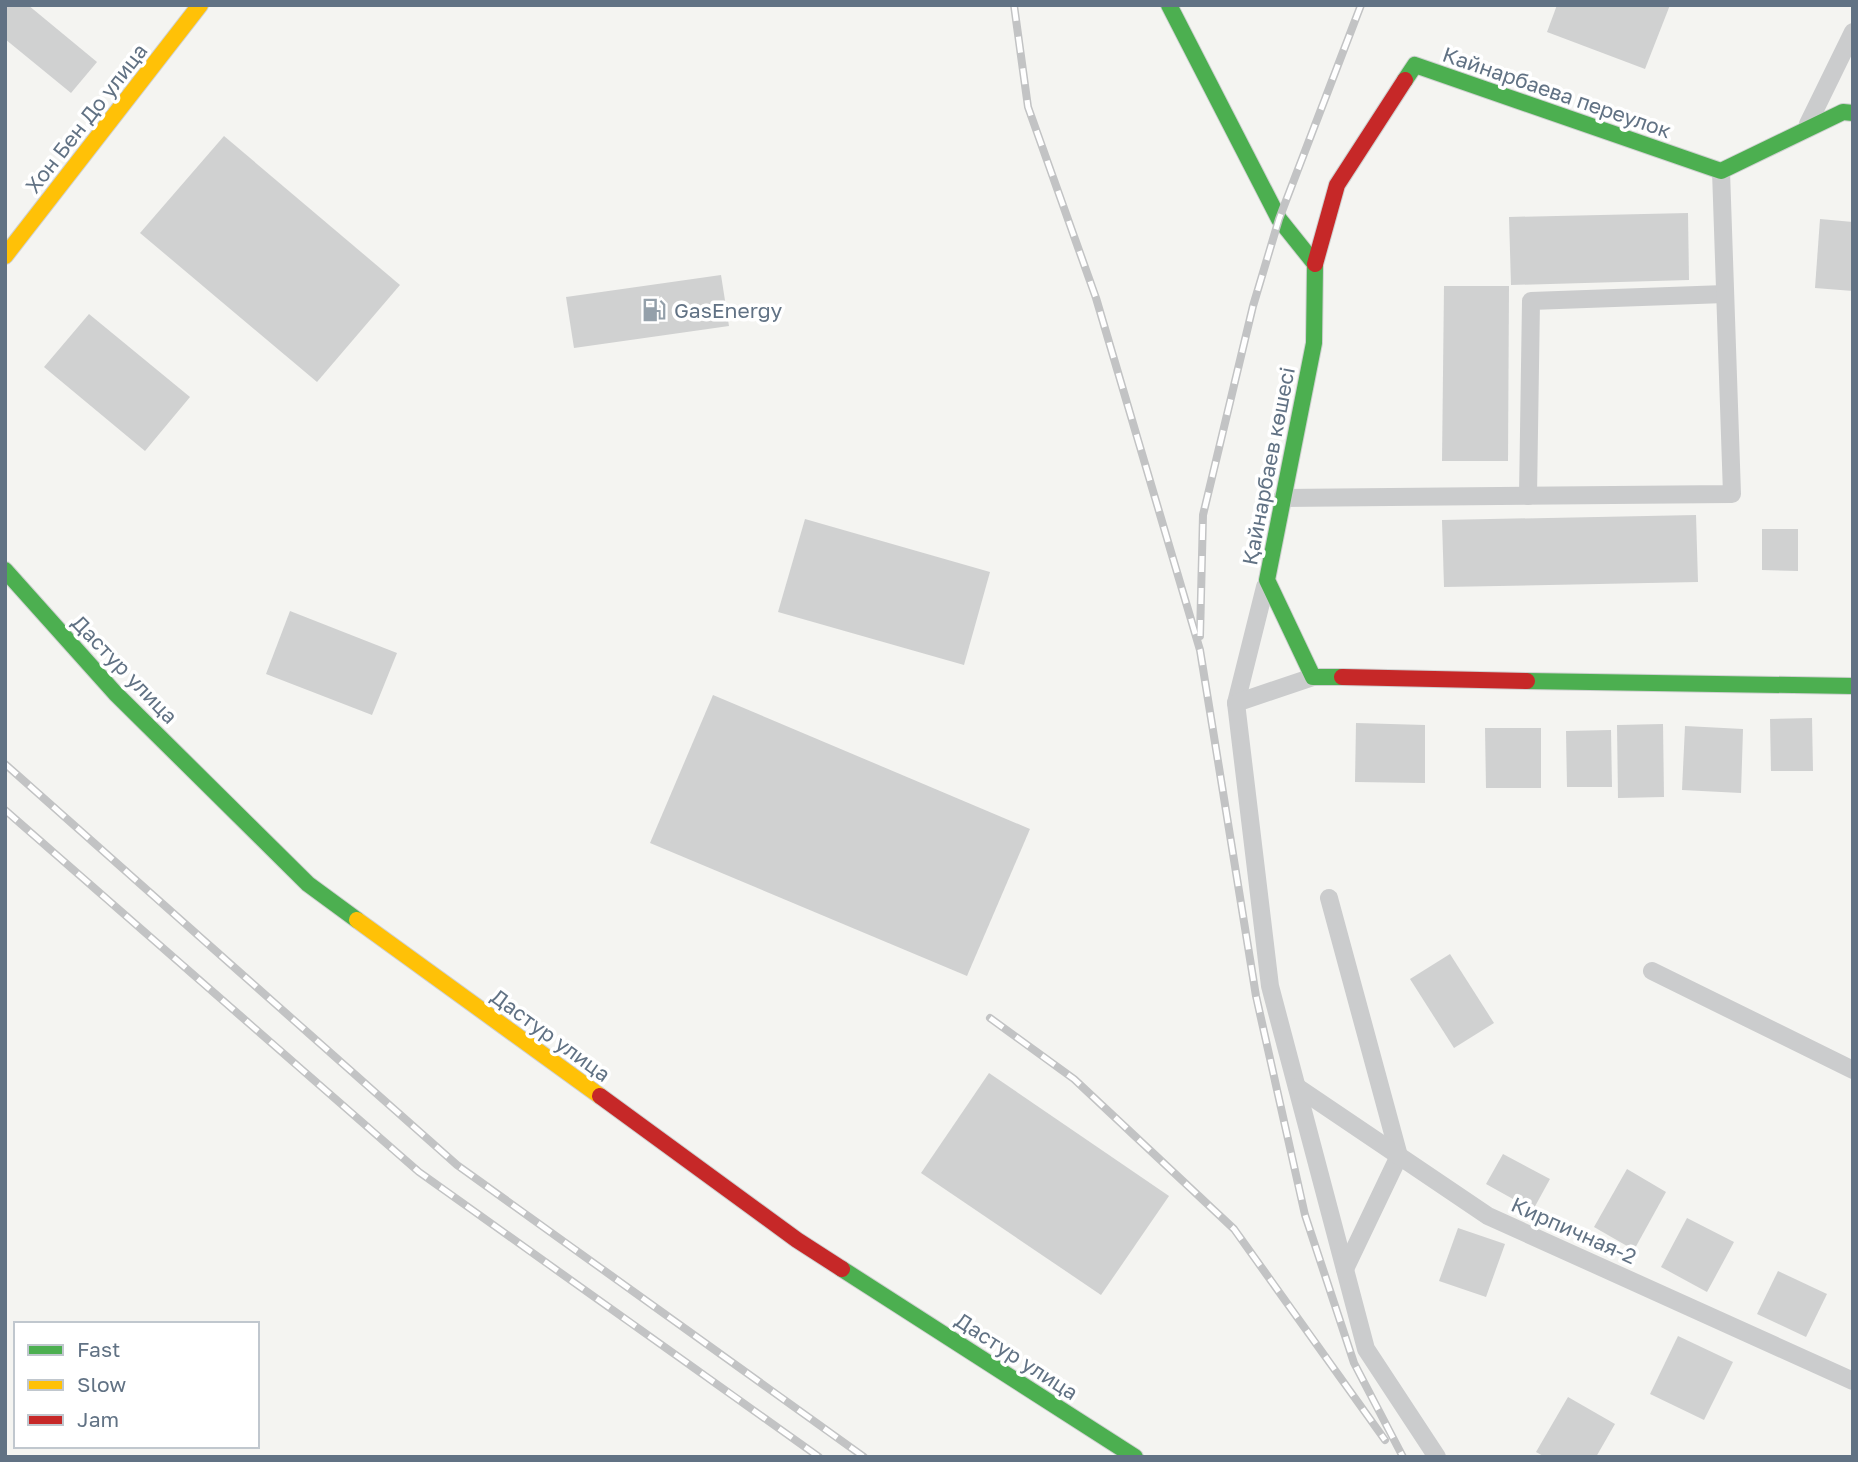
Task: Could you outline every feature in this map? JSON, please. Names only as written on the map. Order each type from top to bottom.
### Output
[{"type":"street","name":"Хон Бен До улица","points":[[5,256],[200,5]]},
{"type":"street","points":[[1169,5],[1279,219],[1315,264]]},
{"type":"street","name":"Кайнарбаева переулок","points":[[1315,264],[1337,185],[1415,65],[1721,171]]},
{"type":"street","points":[[1721,171],[1843,112],[1853,113]]},
{"type":"street","name":"Қайнарбаев көшесі","points":[[1313,677],[1267,580],[1314,343],[1315,264]]},
{"type":"street","name":"Дастур улица","points":[[5,570],[115,693],[308,884],[797,1240],[1135,1457]]},
{"type":"street","points":[[1313,677],[1853,686]]},
{"type":"lane","points":[[1805,131],[1853,32]]},
{"type":"lane","points":[[1282,498],[1732,494],[1721,171]]},
{"type":"lane","points":[[1528,496],[1531,301],[1725,294]]},
{"type":"lane","points":[[1267,580],[1236,702],[1270,986],[1366,1349],[1437,1457]]},
{"type":"lane","points":[[1236,702],[1313,677]]},
{"type":"lane","points":[[1329,898],[1399,1156],[1345,1269]]},
{"type":"lane","points":[[1653,971],[1853,1070]]},
{"type":"lane","name":"Кирпичная-2","points":[[1297,1087],[1488,1216],[1853,1381]]},
{"type":"building","points":[[5,5],[28,5],[97,62],[71,93],[5,39]]},
{"type":"building","points":[[1557,5],[1670,5],[1645,69],[1547,32]]},
{"type":"building","points":[[224,136],[400,285],[317,382],[140,233]]},
{"type":"building","points":[[1688,213],[1689,280],[1511,285],[1509,217]]},
{"type":"building","points":[[1820,219],[1853,222],[1853,291],[1815,288]]},
{"type":"building","points":[[721,275],[729,326],[574,348],[566,297]]},
{"type":"building","points":[[1444,286],[1509,286],[1508,461],[1442,461]]},
{"type":"building","points":[[89,314],[190,397],[145,451],[44,367]]},
{"type":"building","points":[[1696,515],[1698,582],[1444,587],[1442,520]]},
{"type":"building","points":[[805,519],[990,572],[964,665],[778,612]]},
{"type":"building","points":[[1762,529],[1798,529],[1798,571],[1762,570]]},
{"type":"building","points":[[290,611],[397,653],[372,715],[266,674]]},
{"type":"building","points":[[713,695],[1030,829],[967,976],[650,843]]},
{"type":"building","points":[[1812,718],[1813,771],[1771,771],[1770,719]]},
{"type":"building","points":[[1356,723],[1425,725],[1425,783],[1355,782]]},
{"type":"building","points":[[1663,724],[1664,797],[1618,798],[1617,725]]},
{"type":"building","points":[[1685,726],[1743,729],[1741,793],[1682,790]]},
{"type":"building","points":[[1485,728],[1541,728],[1541,788],[1486,788]]},
{"type":"building","points":[[1611,730],[1612,787],[1567,787],[1566,731]]},
{"type":"building","points":[[1450,954],[1494,1023],[1454,1048],[1410,979]]},
{"type":"building","points":[[989,1073],[1169,1196],[1101,1295],[921,1173]]},
{"type":"building","points":[[1503,1154],[1550,1179],[1533,1210],[1486,1184]]},
{"type":"building","points":[[1627,1169],[1666,1192],[1634,1250],[1594,1227]]},
{"type":"building","points":[[1687,1218],[1734,1242],[1707,1292],[1661,1267]]},
{"type":"building","points":[[1458,1228],[1505,1244],[1486,1297],[1439,1281]]},
{"type":"building","points":[[1778,1271],[1827,1294],[1806,1337],[1757,1314]]},
{"type":"building","points":[[1678,1336],[1733,1362],[1704,1420],[1650,1394]]},
{"type":"building","points":[[1568,1397],[1615,1424],[1596,1457],[1545,1457],[1536,1452]]},
{"type":"railway","points":[[1014,5],[1028,107],[1096,298],[1200,650],[1256,996],[1305,1215],[1354,1363],[1403,1457]]},
{"type":"railway","points":[[1200,636],[1203,515],[1253,306],[1279,219],[1361,5]]},
{"type":"railway","points":[[5,764],[457,1165],[864,1457]]},
{"type":"railway","points":[[5,810],[419,1172],[819,1457]]},
{"type":"railway","points":[[990,1018],[1074,1079],[1234,1229],[1385,1440]]},
{"type":"traffic: fast","points":[[1169,5],[1279,219],[1315,264],[1314,343],[1267,580],[1313,677],[1342,677]]},
{"type":"traffic: fast","points":[[1405,80],[1415,65],[1721,171],[1843,112],[1853,113]]},
{"type":"traffic: fast","points":[[5,570],[115,693],[308,884],[357,920]]},
{"type":"traffic: fast","points":[[1527,681],[1853,686]]},
{"type":"traffic: fast","points":[[842,1269],[1135,1457]]},
{"type":"traffic: slow","points":[[5,256],[200,5]]},
{"type":"traffic: slow","points":[[357,920],[600,1096]]},
{"type":"traffic: jam","points":[[1315,264],[1337,185],[1405,80]]},
{"type":"traffic: jam","points":[[1342,677],[1527,681]]},
{"type":"traffic: jam","points":[[600,1096],[797,1240],[842,1269]]},
{"type":"place","name":"GasEnergy","points":[[654,310]]}]
